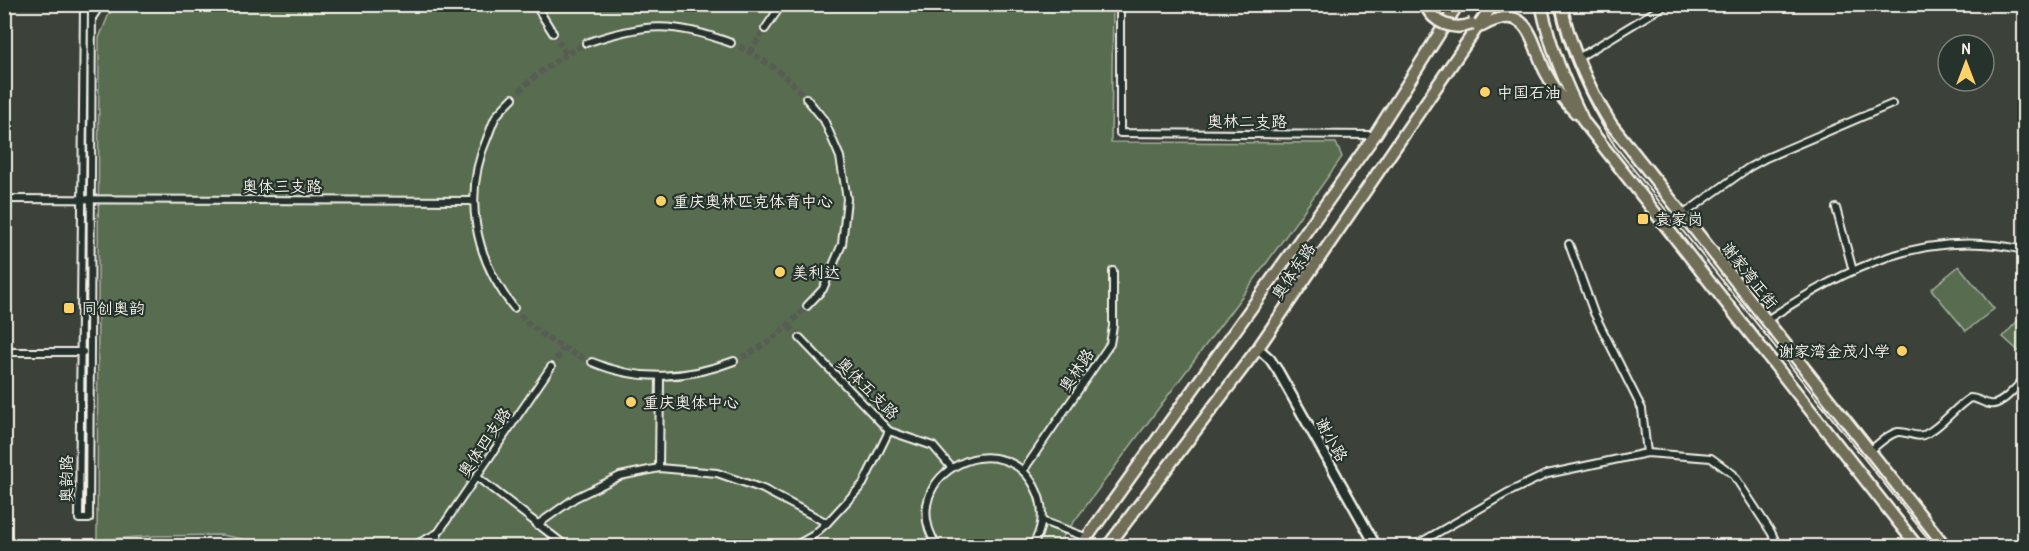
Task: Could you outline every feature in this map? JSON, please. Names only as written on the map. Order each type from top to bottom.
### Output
[{"type":"main road","points":[[1425,4],[1430,14],[1447,25],[1473,28],[1498,16],[1513,15],[1525,21],[1532,33],[1544,69],[1563,99],[1584,122],[1917,546]]},
{"type":"main road","name":"奥体东路","points":[[1085,542],[1375,135],[1458,4]]},
{"type":"main road","points":[[1541,4],[1547,34],[1562,78],[1584,122]]},
{"type":"main road","name":"谢家湾正街","points":[[1561,4],[1578,58],[1598,103],[1611,124],[1945,546]]},
{"type":"main road","points":[[1473,28],[1490,9]]},
{"type":"main road","name":"奥体东路","points":[[1108,546],[1258,348],[1473,28]]},
{"type":"street","points":[[83,4],[87,20]]},
{"type":"street","name":"奥韵路","points":[[87,20],[90,199],[89,519],[79,519],[81,199],[87,20],[92,4]]},
{"type":"street","points":[[87,20],[102,4]]},
{"type":"street","points":[[535,4],[553,33]]},
{"type":"street","points":[[765,29],[782,4]]},
{"type":"street","name":"奥林二支路","points":[[1120,4],[1120,133],[1375,135]]},
{"type":"street","points":[[1578,58],[1667,4]]},
{"type":"street","points":[[586,43],[626,30],[649,26],[676,27],[704,32],[731,43]]},
{"type":"street","points":[[513,98],[497,115],[479,156],[473,201],[480,248],[498,289],[514,308]]},
{"type":"street","points":[[806,98],[824,120],[840,157],[847,199],[842,244],[823,289],[807,306]]},
{"type":"street","points":[[1683,214],[1766,158],[1892,104]]},
{"type":"street","name":"奥体三支路","points":[[4,199],[473,201]]},
{"type":"street","points":[[1836,208],[1853,271]]},
{"type":"street","points":[[1767,320],[1811,291],[1853,271],[1906,252],[1956,242],[1981,242],[2025,250]]},
{"type":"street","points":[[1569,244],[1594,313],[1642,409],[1647,453]]},
{"type":"street","name":"奥林路","points":[[1023,471],[1110,344],[1113,326],[1113,271]]},
{"type":"street","name":"奥体五支路","points":[[801,338],[889,431],[933,446],[951,467]]},
{"type":"street","name":"谢小路","points":[[1258,348],[1270,359],[1278,371],[1376,546]]},
{"type":"street","points":[[4,352],[90,352]]},
{"type":"street","points":[[592,362],[610,370],[660,377],[709,370],[734,361]]},
{"type":"street","name":"奥体四支路","points":[[438,533],[551,367]]},
{"type":"street","points":[[659,468],[660,377]]},
{"type":"street","points":[[1870,451],[1895,433],[1925,435],[1948,419],[1968,399],[1975,398],[1995,404],[2024,382]]},
{"type":"street","points":[[794,546],[812,536],[827,523],[862,484],[889,431]]},
{"type":"street","points":[[1414,546],[1507,493],[1547,474],[1647,453],[1711,458],[1733,474],[1778,546]]},
{"type":"street","points":[[936,546],[930,536],[926,517],[928,498],[937,480],[951,467],[968,459],[987,457],[1006,461],[1023,471],[1034,485],[1041,502],[1042,521],[1032,546]]},
{"type":"street","points":[[537,525],[575,498],[620,476],[659,468],[717,473],[763,489],[827,523]]},
{"type":"street","points":[[477,477],[567,546]]},
{"type":"street","points":[[1042,521],[1085,542]]},
{"type":"street","points":[[412,546],[438,533]]},
{"type":"street","points":[[435,546],[438,533]]},
{"type":"green space","name":"重庆奥体中心","points":[[118,5],[1113,5],[1111,142],[1336,143],[1342,157],[1263,268],[1056,546],[280,546],[221,535],[97,540],[99,38],[109,14]]},
{"type":"green space","points":[[1959,266],[1994,309],[1966,331],[1931,289]]},
{"type":"green space","points":[[2019,319],[2024,324],[2024,356],[2003,337]]},
{"type":"tunnel","points":[[750,52],[765,29]]},
{"type":"tunnel","points":[[553,33],[566,54]]},
{"type":"tunnel","points":[[513,98],[547,67],[586,43]]},
{"type":"tunnel","points":[[731,43],[771,66],[806,98]]},
{"type":"tunnel","points":[[734,361],[774,338],[807,306]]},
{"type":"tunnel","points":[[514,308],[550,340],[592,362]]},
{"type":"tunnel","points":[[789,326],[800,338]]},
{"type":"tunnel","points":[[551,367],[563,349]]},
{"type":"railway","points":[[1554,4],[1570,61],[1595,113],[1615,146],[1934,546]]},
{"type":"place","name":"中国石油","points":[[1485,92]]},
{"type":"place","name":"重庆奥林匹克体育中心","points":[[661,201]]},
{"type":"place","name":"袁家岗","points":[[1643,219]]},
{"type":"place","name":"美利达","points":[[780,272]]},
{"type":"place","name":"同创奥韵","points":[[69,308]]},
{"type":"place","name":"谢家湾金茂小学","points":[[1902,351]]},
{"type":"place","name":"重庆奥体中心","points":[[631,402]]}]
